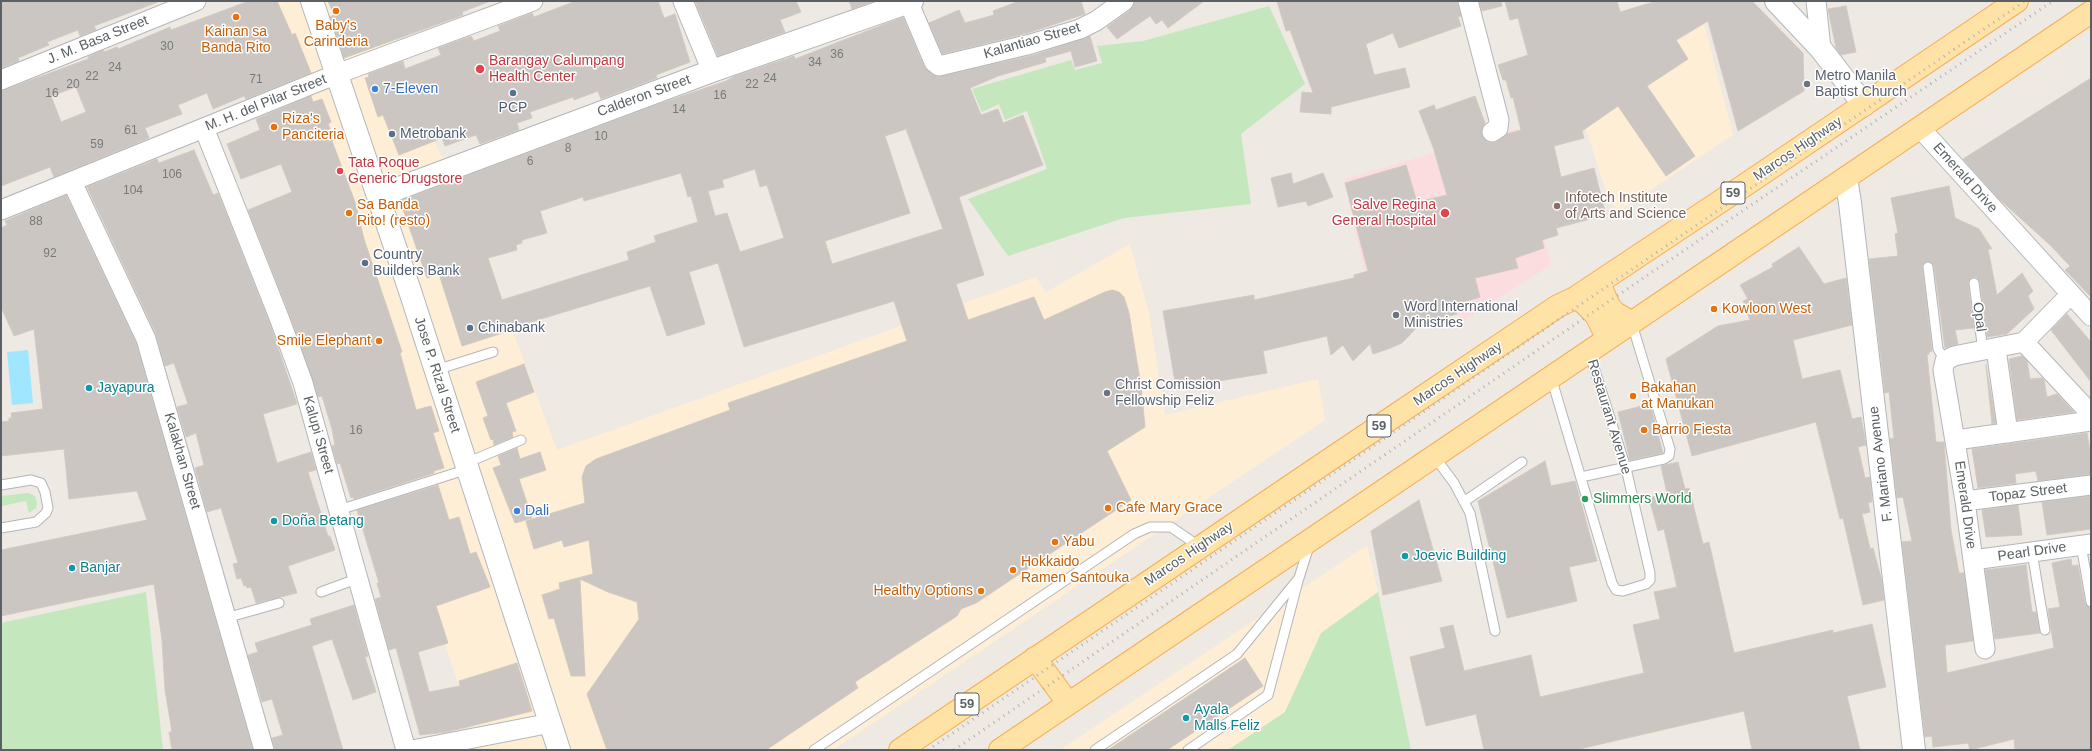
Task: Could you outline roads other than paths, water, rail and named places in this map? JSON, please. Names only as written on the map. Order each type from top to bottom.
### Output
[{"type":"main road","name":"Marcos Highway","points":[[900,750],[1558,306],[1575,298],[2017,1]]},
{"type":"main road","points":[[1000,750],[1311,538],[2091,12]]},
{"type":"main road","points":[[1601,280],[1602,290],[1609,306],[1623,318],[1631,322]]},
{"type":"main road","points":[[1575,298],[1583,302],[1596,314],[1604,331],[1597,345]]},
{"type":"main road","points":[[1035,658],[1068,703]]},
{"type":"street","name":"J. M. Basa Street","points":[[1,80],[196,1]]},
{"type":"street","name":"Jose P. Rizal Street","points":[[312,1],[436,370],[559,750]]},
{"type":"street","name":"M. H. del Pilar Street","points":[[1,210],[337,74],[533,1]]},
{"type":"street","points":[[683,1],[712,71]]},
{"type":"street","name":"Kalantiao Street","points":[[910,2],[934,62],[939,66],[1031,44],[1080,29],[1096,21],[1124,1]]},
{"type":"street","points":[[1468,1],[1499,120],[1498,128],[1492,132]]},
{"type":"street","points":[[1776,1],[1821,49],[1864,105]]},
{"type":"street","points":[[1816,1],[1821,49]]},
{"type":"street","name":"Calderon Street","points":[[378,196],[712,71],[910,2]]},
{"type":"street","name":"Kalupi Street","points":[[204,128],[280,320],[303,383],[359,578],[406,750]]},
{"type":"street","name":"Emerald Drive","points":[[1920,128],[2091,316]]},
{"type":"street","name":"F. Mariano Avenue","points":[[1846,178],[1852,218],[1914,750]]},
{"type":"street","name":"Kalakhan Street","points":[[72,182],[146,339],[264,750]]},
{"type":"street","points":[[1945,361],[1954,356],[2024,342],[2071,294]]},
{"type":"street","points":[[2024,342],[2091,414]]},
{"type":"street","points":[[1990,350],[2008,433]]},
{"type":"street","name":"Emerald Drive","points":[[1945,361],[1943,370],[1956,440],[1985,649]]},
{"type":"street","points":[[1956,440],[2091,421]]},
{"type":"street","name":"Topaz Street","points":[[1965,501],[2091,485]]},
{"type":"street","name":"Pearl Drive","points":[[1973,560],[2086,545]]},
{"type":"street","points":[[412,750],[550,723]]},
{"type":"lane","points":[[1928,267],[1938,348],[1945,361]]},
{"type":"lane","name":"Opal","points":[[1974,283],[1990,350]]},
{"type":"lane","points":[[1581,477],[1664,459],[1669,456],[1670,449],[1631,322]]},
{"type":"lane","name":"Restaurant Avenue","points":[[1551,377],[1612,583],[1616,590],[1622,591],[1646,584],[1650,580],[1650,573],[1597,345]]},
{"type":"lane","points":[[436,370],[493,352]]},
{"type":"lane","points":[[339,510],[467,466],[521,440]]},
{"type":"lane","points":[[1434,456],[1454,483],[1465,501],[1470,513],[1495,631]]},
{"type":"lane","points":[[1465,501],[1522,462]]},
{"type":"lane","points":[[1,485],[31,480],[41,483],[45,492],[48,508],[46,513],[36,522],[1,528]]},
{"type":"lane","points":[[814,750],[1134,534],[1150,527],[1171,527],[1200,547]]},
{"type":"lane","points":[[1188,750],[1268,695],[1311,538]]},
{"type":"lane","points":[[2086,545],[2091,602]]},
{"type":"lane","points":[[2032,552],[2045,630]]},
{"type":"lane","points":[[322,592],[359,578]]},
{"type":"lane","points":[[1095,750],[1237,654],[1299,578]]},
{"type":"lane","points":[[226,618],[279,603]]},
{"type":"water","points":[[28,350],[33,403],[12,405],[7,352]]},
{"type":"railway","points":[[928,750],[2025,1]]},
{"type":"railway","points":[[954,750],[1599,308],[2053,1]]},
{"type":"place","name":"Baby's Carinderia","points":[[336,11]]},
{"type":"place","name":"Kainan sa Banda Rito","points":[[236,17]]},
{"type":"place","name":"Barangay Calumpang Health Center","points":[[480,69]]},
{"type":"place","name":"Metro Manila Baptist Church","points":[[1807,84]]},
{"type":"place","name":"7-Eleven","points":[[375,89]]},
{"type":"place","name":"PCP","points":[[513,93]]},
{"type":"place","name":"Riza's Panciteria","points":[[274,127]]},
{"type":"place","name":"Metrobank","points":[[392,134]]},
{"type":"place","name":"Tata Roque Generic Drugstore","points":[[340,171]]},
{"type":"place","name":"Infotech Institute of Arts and Science","points":[[1557,206]]},
{"type":"place","name":"Sa Banda Rito! (resto)","points":[[349,213]]},
{"type":"place","name":"Salve Regina General Hospital","points":[[1445,213]]},
{"type":"place","name":"Country Builders Bank","points":[[365,263]]},
{"type":"place","name":"Kowloon West","points":[[1714,309]]},
{"type":"place","name":"Word International Ministries","points":[[1396,315]]},
{"type":"place","name":"Chinabank","points":[[470,328]]},
{"type":"place","name":"Smile Elephant","points":[[379,341]]},
{"type":"place","name":"Jayapura","points":[[89,388]]},
{"type":"place","name":"Christ Comission Fellowship Feliz","points":[[1107,393]]},
{"type":"place","name":"Bakahan at Manukan","points":[[1633,396]]},
{"type":"place","name":"Barrio Fiesta","points":[[1644,430]]},
{"type":"place","name":"Slimmers World","points":[[1585,499]]},
{"type":"place","name":"Cafe Mary Grace","points":[[1108,508]]},
{"type":"place","name":"Dali","points":[[517,511]]},
{"type":"place","name":"Doña Betang","points":[[274,521]]},
{"type":"place","name":"Yabu","points":[[1055,542]]},
{"type":"place","name":"Joevic Building","points":[[1405,556]]},
{"type":"place","name":"Banjar","points":[[72,568]]},
{"type":"place","name":"Hokkaido Ramen Santouka","points":[[1013,570]]},
{"type":"place","name":"Healthy Options","points":[[981,591]]},
{"type":"place","name":"Ayala Malls Feliz","points":[[1186,718]]}]
